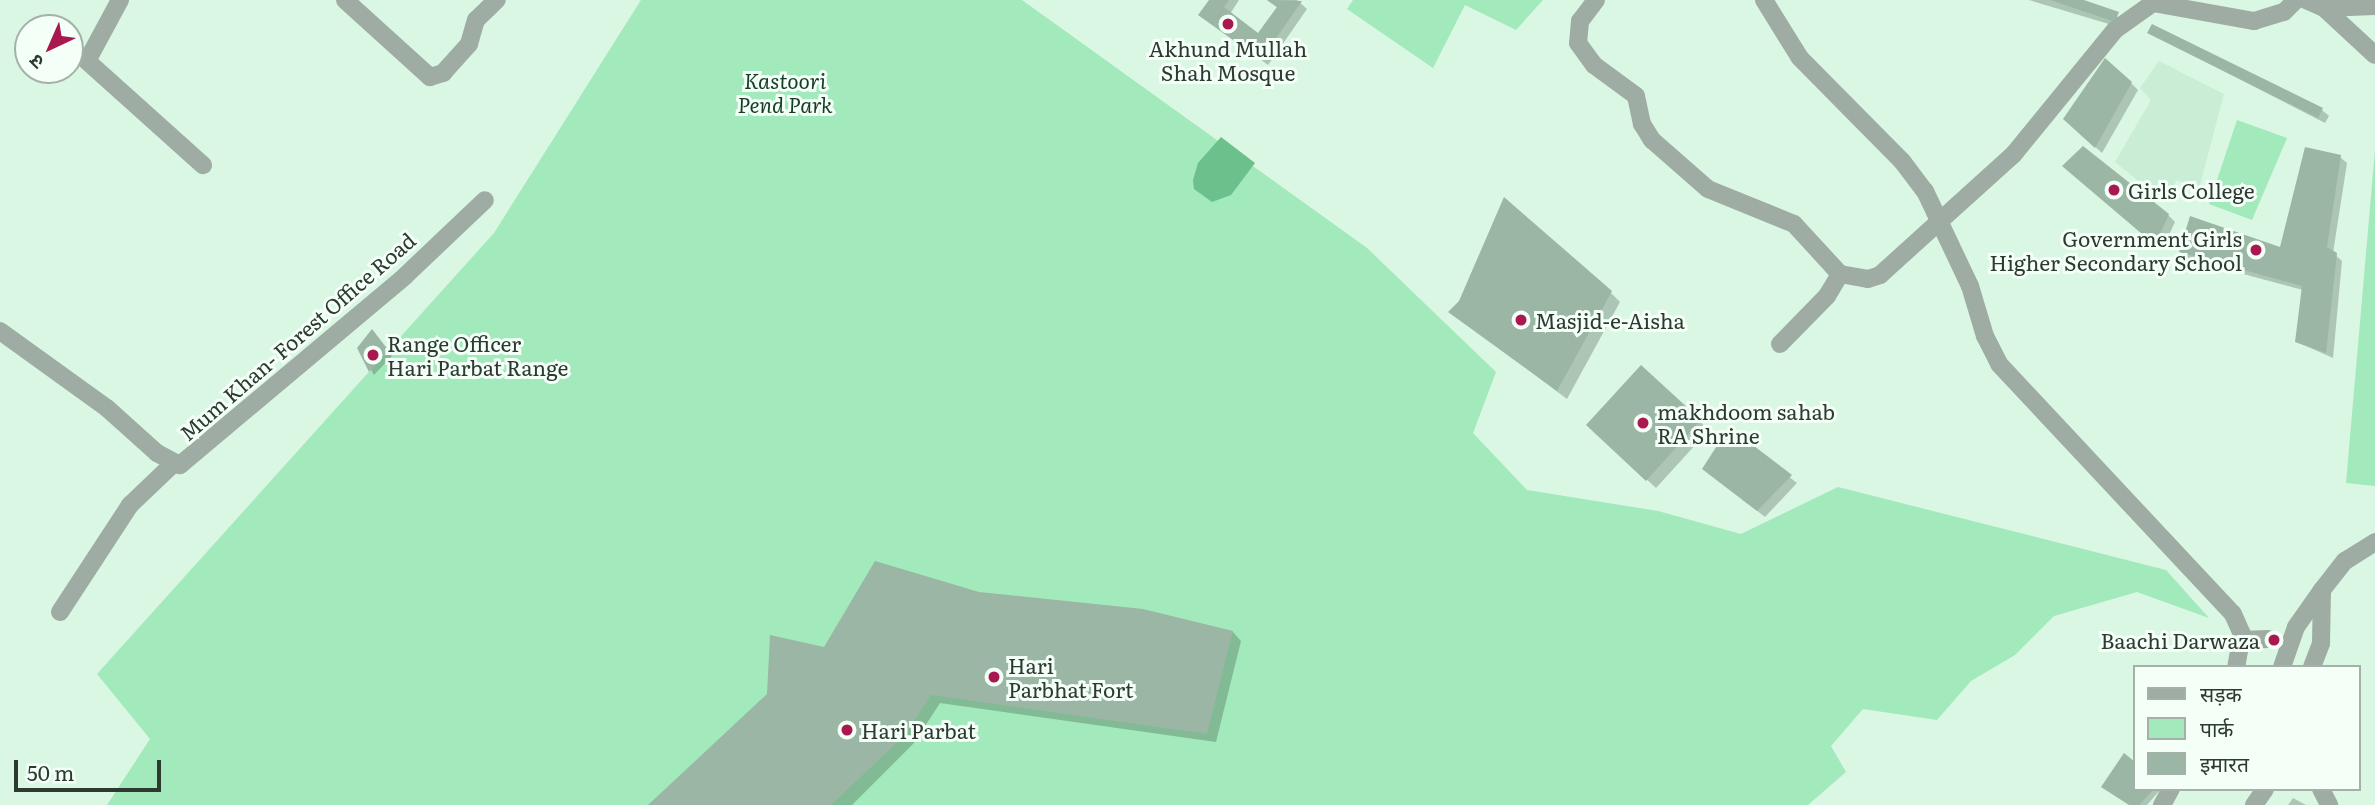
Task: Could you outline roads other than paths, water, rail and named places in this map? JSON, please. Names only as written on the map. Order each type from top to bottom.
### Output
[{"type":"street","points":[[120,0],[87,61],[203,165]]},
{"type":"street","points":[[345,0],[430,77],[443,73],[469,44],[476,20],[497,0]]},
{"type":"street","points":[[1596,0],[1580,21],[1578,43],[1594,65],[1636,96],[1642,124],[1652,140],[1708,189],[1794,224],[1840,274],[1875,278],[2013,155],[2115,30],[2152,2],[2254,21],[2284,12],[2296,0]]},
{"type":"street","points":[[1764,0],[1800,58],[1902,161],[1941,221],[1999,364],[2233,614],[2241,640],[2236,665]]},
{"type":"street","points":[[2306,0],[2324,8],[2375,55]]},
{"type":"street","points":[[2324,8],[2375,6]]},
{"type":"street","name":"Mum Khan- Forest Office Road","points":[[0,331],[108,409],[173,464],[187,461],[405,276],[485,200]]},
{"type":"street","points":[[1780,344],[1827,296],[1840,274]]},
{"type":"street","points":[[60,612],[130,505],[173,464]]},
{"type":"street","points":[[2282,665],[2279,641],[2345,561],[2375,542]]},
{"type":"street","points":[[2313,665],[2321,643],[2322,590]]},
{"type":"street","points":[[2241,640],[2279,641]]},
{"type":"place","name":"Akhund Mullah Shah Mosque","points":[[1228,24]]},
{"type":"place","name":"Girls College","points":[[2114,190]]},
{"type":"place","name":"Government Girls Higher Secondary School","points":[[2256,250]]},
{"type":"place","name":"Masjid-e-Aisha","points":[[1521,320]]},
{"type":"place","name":"Range Officer Hari Parbat Range","points":[[373,355]]},
{"type":"place","name":"makhdoom sahab RA Shrine","points":[[1643,423]]},
{"type":"place","name":"Baachi Darwaza","points":[[2274,640]]},
{"type":"place","name":"Hari Parbhat Fort","points":[[994,677]]},
{"type":"place","name":"Hari Parbat","points":[[847,730]]},
{"type":"park label","name":"Kastoori Pend Park","points":[[785,92]]}]
